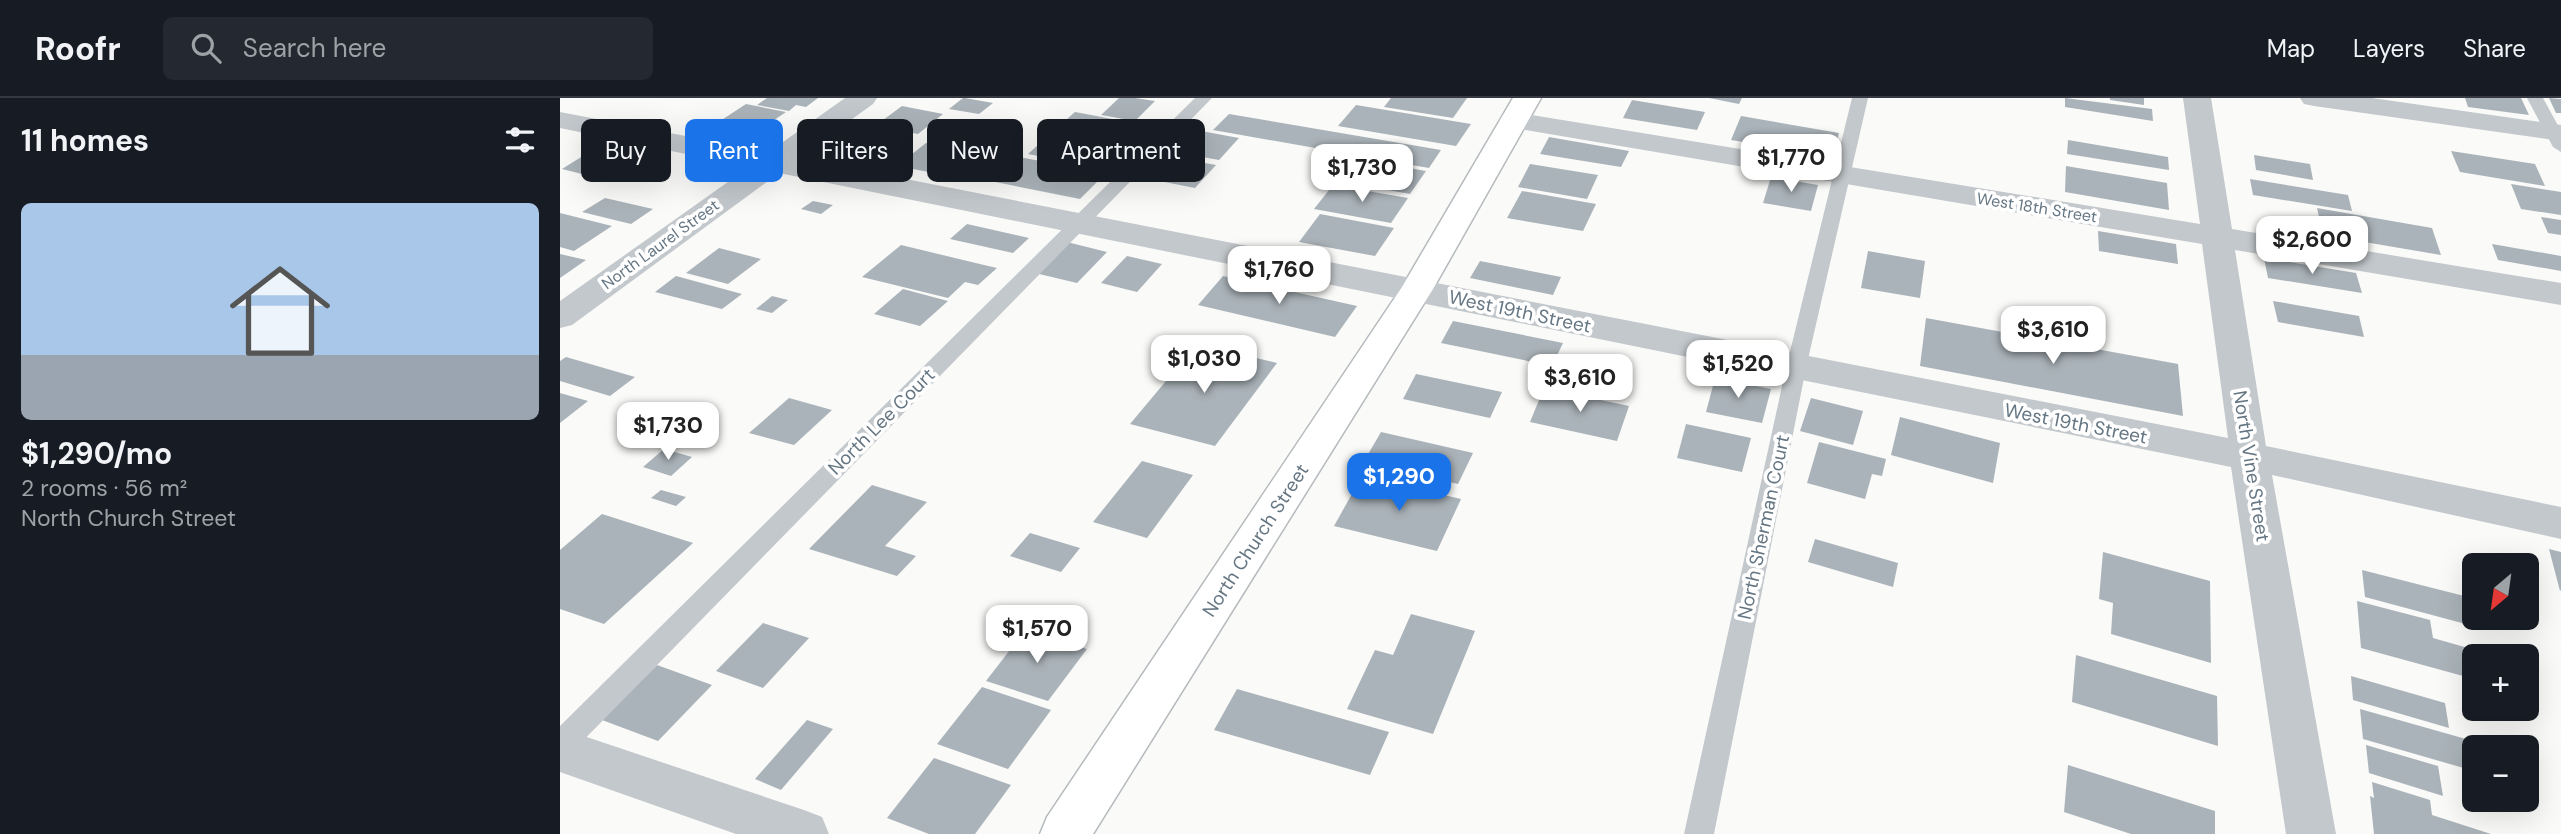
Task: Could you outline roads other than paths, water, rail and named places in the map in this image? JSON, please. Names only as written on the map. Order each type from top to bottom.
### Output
[{"type":"main road","name":"North Church Street","points":[[1065,834],[1417,289],[1520,109]]},
{"type":"street","name":"North Laurel Street","points":[[783,156],[863,98]]},
{"type":"street","name":"North Vine Street","points":[[2197,98],[2249,456],[2311,834]]},
{"type":"street","points":[[2314,98],[2558,137]]},
{"type":"street","name":"West 18th Street","points":[[1520,109],[1842,175],[2561,294]]},
{"type":"street","name":"West 19th Street","points":[[560,120],[685,145]]},
{"type":"street","name":"West 19th Street","points":[[783,165],[2249,456],[2561,523]]},
{"type":"street","name":"North Laurel Street","points":[[560,317],[747,182]]},
{"type":"street","points":[[560,747],[804,834]]},
{"type":"lane","name":"North Lee Court","points":[[560,747],[1203,98]]},
{"type":"lane","name":"North Sherman Court","points":[[1699,834],[1796,368],[1860,98]]},
{"type":"lane","points":[[2535,98],[2558,137]]}]
